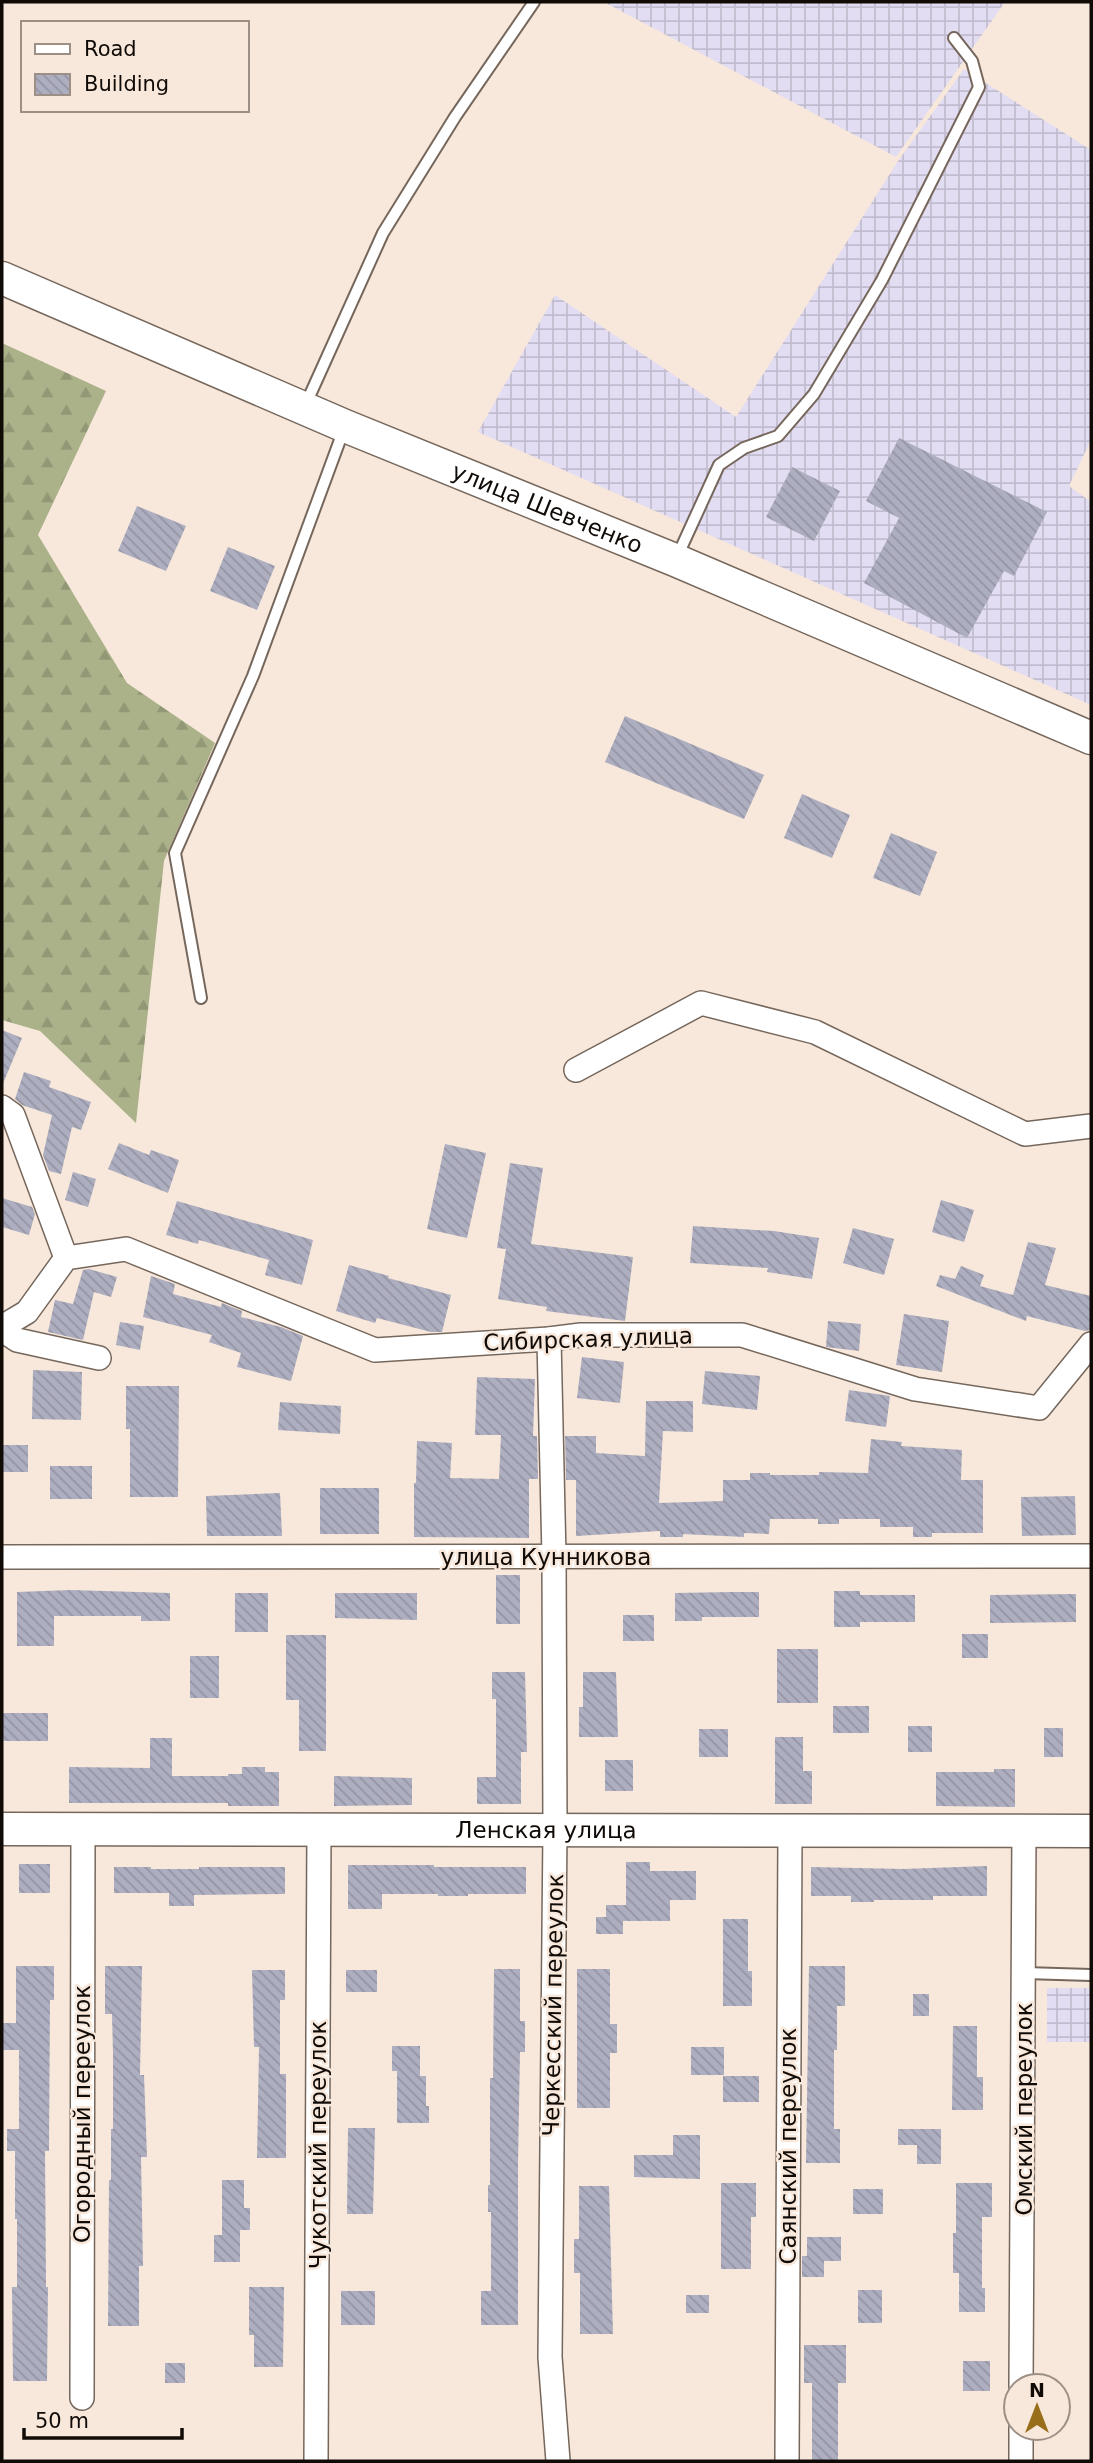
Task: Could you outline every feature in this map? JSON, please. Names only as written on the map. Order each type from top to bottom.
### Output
[{"type":"street","name":"улица Шевченко","points":[[2,278],[345,426],[675,560],[1091,738]]},
{"type":"street","points":[[576,1070],[701,1003],[815,1032],[1025,1134],[1091,1126]]},
{"type":"street","points":[[2,1107],[13,1115],[66,1258],[27,1312],[2,1328],[18,1340],[99,1358]]},
{"type":"street","name":"Сибирская улица","points":[[66,1258],[125,1249],[375,1350],[581,1335],[742,1335],[915,1389],[1039,1408],[1091,1344]]},
{"type":"street","name":"Черкесский переулок","points":[[549,1339],[554,1557],[555,1829],[550,2357],[558,2461]]},
{"type":"street","name":"улица Кунникова","points":[[2,1557],[1091,1556]]},
{"type":"street","name":"Чукотский переулок","points":[[316,2461],[318,1828]]},
{"type":"street","name":"Ленская улица","points":[[2,1829],[1091,1831]]},
{"type":"street","name":"Огородный переулок","points":[[82,2398],[83,1830]]},
{"type":"street","name":"Саянский переулок","points":[[786,2461],[790,1831]]},
{"type":"street","name":"Омский переулок","points":[[1021,2372],[1024,1831]]},
{"type":"street","points":[[1021,2442],[1021,2461]]},
{"type":"lane","points":[[305,407],[383,233],[455,117],[534,2]]},
{"type":"lane","points":[[675,560],[719,465],[744,449],[778,436],[814,394],[882,279],[979,87],[972,61],[954,38]]},
{"type":"lane","points":[[201,998],[175,853],[253,676],[345,426]]},
{"type":"lane","points":[[1025,1973],[1091,1975]]},
{"type":"shaded area","points":[[604,2],[1005,2],[896,157]]},
{"type":"shaded area","points":[[964,69],[1091,150],[1091,440],[1069,486],[1091,502],[1091,705],[478,432],[555,295],[736,417],[898,161]]},
{"type":"shaded area","points":[[1047,1988],[1091,1988],[1091,2042],[1047,2042]]},
{"type":"green space","points":[[2,343],[106,391],[38,535],[127,683],[215,743],[164,861],[136,1123],[40,1031],[2,1020]]},
{"type":"building","points":[[899,438],[1047,512],[1014,576],[1004,571],[967,638],[864,583],[899,518],[866,501]]},
{"type":"building","points":[[792,467],[840,491],[814,541],[766,517]]},
{"type":"building","points":[[137,506],[186,526],[166,571],[118,551]]},
{"type":"building","points":[[228,547],[275,566],[257,610],[210,591]]},
{"type":"building","points":[[625,716],[764,775],[744,819],[605,762]]},
{"type":"building","points":[[802,794],[850,815],[832,858],[784,838]]},
{"type":"building","points":[[891,833],[937,852],[920,896],[873,878]]},
{"type":"building","points":[[2,1030],[22,1038],[2,1086]]},
{"type":"building","points":[[24,1072],[51,1081],[49,1087],[91,1102],[81,1130],[72,1127],[61,1174],[49,1171],[43,1155],[52,1115],[22,1105],[15,1099]]},
{"type":"building","points":[[119,1143],[149,1155],[151,1150],[179,1160],[168,1193],[108,1169]]},
{"type":"building","points":[[445,1144],[486,1153],[467,1238],[427,1229]]},
{"type":"building","points":[[510,1163],[543,1168],[531,1244],[633,1257],[625,1321],[546,1311],[547,1307],[498,1299],[506,1249],[497,1248]]},
{"type":"building","points":[[73,1172],[96,1179],[88,1207],[65,1200]]},
{"type":"building","points":[[2,1198],[32,1207],[35,1214],[29,1235],[2,1227]]},
{"type":"building","points":[[941,1200],[974,1210],[964,1242],[932,1232]]},
{"type":"building","points":[[177,1201],[313,1240],[302,1285],[265,1275],[269,1260],[199,1240],[198,1244],[166,1235]]},
{"type":"building","points":[[693,1226],[774,1231],[819,1238],[812,1279],[767,1272],[768,1268],[690,1263]]},
{"type":"building","points":[[853,1228],[894,1239],[884,1275],[843,1263]]},
{"type":"building","points":[[1028,1242],[1056,1248],[1045,1285],[1091,1296],[1091,1330],[1085,1331],[1027,1316],[1026,1321],[936,1286],[940,1275],[955,1279],[961,1266],[984,1275],[980,1286],[1013,1295]]},
{"type":"building","points":[[349,1265],[451,1295],[442,1332],[431,1332],[377,1318],[375,1323],[336,1311]]},
{"type":"building","points":[[89,1269],[117,1277],[111,1297],[94,1292],[83,1340],[48,1332],[55,1300],[73,1304],[83,1270]]},
{"type":"building","points":[[151,1276],[175,1284],[173,1294],[221,1307],[222,1303],[242,1311],[241,1317],[281,1327],[303,1336],[291,1381],[237,1367],[241,1353],[209,1342],[212,1335],[143,1317]]},
{"type":"building","points":[[904,1314],[949,1321],[942,1372],[896,1365]]},
{"type":"building","points":[[828,1321],[861,1324],[859,1351],[826,1347]]},
{"type":"building","points":[[120,1322],[144,1326],[140,1350],[116,1345]]},
{"type":"building","points":[[582,1357],[624,1362],[620,1403],[577,1398]]},
{"type":"building","points":[[33,1370],[82,1372],[81,1420],[32,1419]]},
{"type":"building","points":[[705,1371],[760,1376],[757,1410],[702,1404]]},
{"type":"building","points":[[477,1377],[535,1379],[533,1436],[537,1436],[538,1479],[529,1479],[529,1538],[414,1537],[417,1441],[452,1443],[450,1478],[499,1479],[501,1435],[475,1435]]},
{"type":"building","points":[[126,1386],[179,1386],[178,1497],[130,1497],[130,1429],[126,1429]]},
{"type":"building","points":[[849,1390],[890,1396],[886,1427],[845,1421]]},
{"type":"building","points":[[646,1401],[693,1401],[693,1432],[663,1431],[659,1503],[723,1501],[723,1480],[750,1480],[750,1473],[868,1473],[871,1439],[902,1442],[901,1446],[962,1450],[961,1480],[983,1480],[983,1533],[932,1533],[932,1537],[913,1537],[913,1527],[880,1527],[880,1519],[839,1519],[839,1524],[818,1524],[818,1519],[770,1519],[769,1534],[744,1533],[744,1537],[683,1534],[683,1537],[660,1537],[660,1531],[576,1536],[576,1480],[566,1480],[565,1436],[596,1436],[596,1453],[645,1456]]},
{"type":"building","points":[[280,1402],[341,1406],[340,1434],[278,1430]]},
{"type":"building","points":[[2,1445],[28,1445],[28,1472],[3,1472]]},
{"type":"building","points":[[50,1466],[92,1466],[92,1499],[50,1499]]},
{"type":"building","points":[[320,1488],[379,1488],[379,1534],[320,1534]]},
{"type":"building","points":[[280,1493],[282,1536],[207,1536],[206,1496]]},
{"type":"building","points":[[1075,1496],[1076,1535],[1022,1536],[1021,1497]]},
{"type":"building","points":[[496,1575],[520,1575],[520,1624],[496,1624]]},
{"type":"building","points":[[71,1590],[170,1593],[170,1621],[141,1621],[141,1616],[54,1616],[54,1646],[17,1646],[17,1592]]},
{"type":"building","points":[[834,1591],[860,1591],[860,1595],[915,1595],[915,1622],[860,1622],[860,1627],[834,1627]]},
{"type":"building","points":[[759,1592],[759,1617],[702,1617],[702,1621],[675,1621],[675,1593]]},
{"type":"building","points":[[235,1593],[268,1593],[268,1632],[235,1632]]},
{"type":"building","points":[[335,1593],[417,1593],[417,1620],[335,1618]]},
{"type":"building","points":[[1076,1594],[1076,1622],[990,1623],[990,1595]]},
{"type":"building","points":[[623,1615],[654,1615],[654,1641],[623,1641]]},
{"type":"building","points":[[962,1634],[988,1634],[988,1658],[962,1658]]},
{"type":"building","points":[[286,1635],[326,1635],[326,1751],[299,1751],[299,1700],[286,1700]]},
{"type":"building","points":[[777,1649],[818,1649],[818,1703],[777,1703]]},
{"type":"building","points":[[190,1656],[219,1656],[219,1698],[190,1698]]},
{"type":"building","points":[[492,1672],[525,1672],[527,1752],[521,1752],[521,1804],[477,1804],[477,1777],[496,1777],[496,1699],[492,1699]]},
{"type":"building","points":[[583,1672],[616,1672],[618,1737],[579,1737],[579,1707],[583,1707]]},
{"type":"building","points":[[833,1706],[869,1706],[869,1733],[833,1733]]},
{"type":"building","points":[[2,1713],[48,1713],[48,1741],[2,1741]]},
{"type":"building","points":[[908,1726],[932,1726],[932,1752],[908,1752]]},
{"type":"building","points":[[1044,1728],[1063,1728],[1063,1757],[1044,1757]]},
{"type":"building","points":[[699,1729],[728,1729],[728,1757],[699,1757]]},
{"type":"building","points":[[775,1737],[803,1737],[803,1771],[812,1771],[812,1804],[775,1804]]},
{"type":"building","points":[[150,1738],[172,1738],[172,1776],[228,1776],[242,1774],[242,1767],[265,1767],[265,1772],[279,1772],[279,1806],[228,1806],[228,1803],[69,1803],[69,1767],[150,1768]]},
{"type":"building","points":[[605,1760],[633,1760],[633,1791],[605,1791]]},
{"type":"building","points":[[994,1769],[1015,1769],[1015,1807],[936,1806],[936,1772],[994,1772]]},
{"type":"building","points":[[334,1776],[412,1778],[412,1805],[334,1806]]},
{"type":"building","points":[[626,1862],[650,1862],[650,1871],[696,1871],[696,1900],[670,1900],[670,1921],[623,1921],[623,1934],[596,1934],[596,1917],[606,1917],[606,1905],[626,1905]]},
{"type":"building","points":[[19,1864],[50,1864],[50,1893],[19,1893]]},
{"type":"building","points":[[348,1865],[526,1867],[526,1894],[382,1894],[382,1909],[348,1909]]},
{"type":"building","points":[[987,1866],[987,1896],[933,1896],[933,1900],[851,1902],[851,1896],[811,1896],[811,1867],[903,1869]]},
{"type":"building","points":[[114,1867],[285,1867],[285,1894],[194,1895],[194,1906],[169,1906],[169,1893],[114,1893]]},
{"type":"building","points":[[723,1919],[748,1919],[748,1971],[752,1971],[752,2006],[723,2006]]},
{"type":"building","points":[[16,1966],[54,1966],[54,2000],[50,2000],[49,2151],[45,2151],[47,2381],[13,2381],[12,2287],[17,2287],[17,2219],[15,2151],[7,2151],[7,2129],[19,2129],[19,2050],[2,2050],[2,2023],[16,2023]]},
{"type":"building","points":[[105,1966],[142,1966],[140,2075],[144,2075],[147,2157],[141,2157],[143,2266],[139,2266],[139,2326],[108,2326],[113,2053],[112,2014],[105,2014]]},
{"type":"building","points":[[809,1966],[845,1966],[845,2006],[837,2006],[837,2050],[834,2050],[834,2129],[840,2129],[840,2163],[806,2163]]},
{"type":"building","points":[[494,1969],[520,1969],[520,2021],[525,2021],[525,2052],[520,2052],[518,2325],[481,2325],[481,2291],[491,2291],[491,2212],[488,2212],[488,2185]]},
{"type":"building","points":[[577,1969],[610,1969],[610,2024],[617,2024],[617,2053],[610,2053],[610,2108],[577,2108]]},
{"type":"building","points":[[252,1970],[285,1970],[285,2000],[280,2000],[280,2074],[286,2074],[286,2158],[257,2158],[259,2047],[254,2047]]},
{"type":"building","points":[[346,1970],[377,1970],[377,1992],[346,1992]]},
{"type":"building","points":[[913,1994],[929,1994],[929,2016],[913,2016]]},
{"type":"building","points":[[953,2026],[977,2026],[977,2077],[983,2077],[983,2110],[952,2110]]},
{"type":"building","points":[[392,2046],[420,2046],[420,2076],[426,2076],[429,2123],[397,2123],[397,2071],[392,2071]]},
{"type":"building","points":[[691,2047],[724,2047],[724,2075],[691,2075]]},
{"type":"building","points":[[723,2076],[759,2076],[759,2102],[723,2102]]},
{"type":"building","points":[[348,2128],[375,2128],[373,2214],[347,2214]]},
{"type":"building","points":[[898,2129],[941,2129],[941,2164],[917,2164],[917,2145],[898,2145]]},
{"type":"building","points":[[673,2135],[700,2135],[700,2179],[634,2177],[634,2155],[673,2155]]},
{"type":"building","points":[[222,2180],[244,2180],[244,2208],[250,2208],[250,2230],[240,2230],[240,2262],[214,2262],[214,2235],[222,2235]]},
{"type":"building","points":[[721,2183],[756,2183],[756,2217],[751,2217],[751,2269],[721,2269]]},
{"type":"building","points":[[956,2183],[992,2183],[992,2217],[982,2217],[982,2288],[985,2288],[985,2312],[959,2312],[959,2273],[953,2273]]},
{"type":"building","points":[[579,2186],[609,2186],[613,2334],[580,2334],[580,2273],[574,2273],[574,2239],[579,2239]]},
{"type":"building","points":[[853,2189],[883,2189],[883,2214],[853,2214]]},
{"type":"building","points":[[807,2237],[841,2237],[841,2261],[824,2261],[824,2277],[802,2277],[802,2256],[807,2256]]},
{"type":"building","points":[[249,2287],[284,2287],[283,2367],[254,2367],[254,2335],[249,2335]]},
{"type":"building","points":[[858,2290],[882,2290],[882,2323],[858,2323]]},
{"type":"building","points":[[341,2291],[375,2291],[375,2325],[341,2325]]},
{"type":"building","points":[[686,2295],[709,2295],[709,2313],[686,2313]]},
{"type":"building","points":[[804,2345],[846,2345],[846,2383],[838,2383],[838,2461],[812,2461],[812,2383],[804,2383]]},
{"type":"building","points":[[963,2361],[990,2361],[990,2391],[963,2391]]},
{"type":"building","points":[[165,2363],[185,2363],[185,2383],[165,2383]]}]
